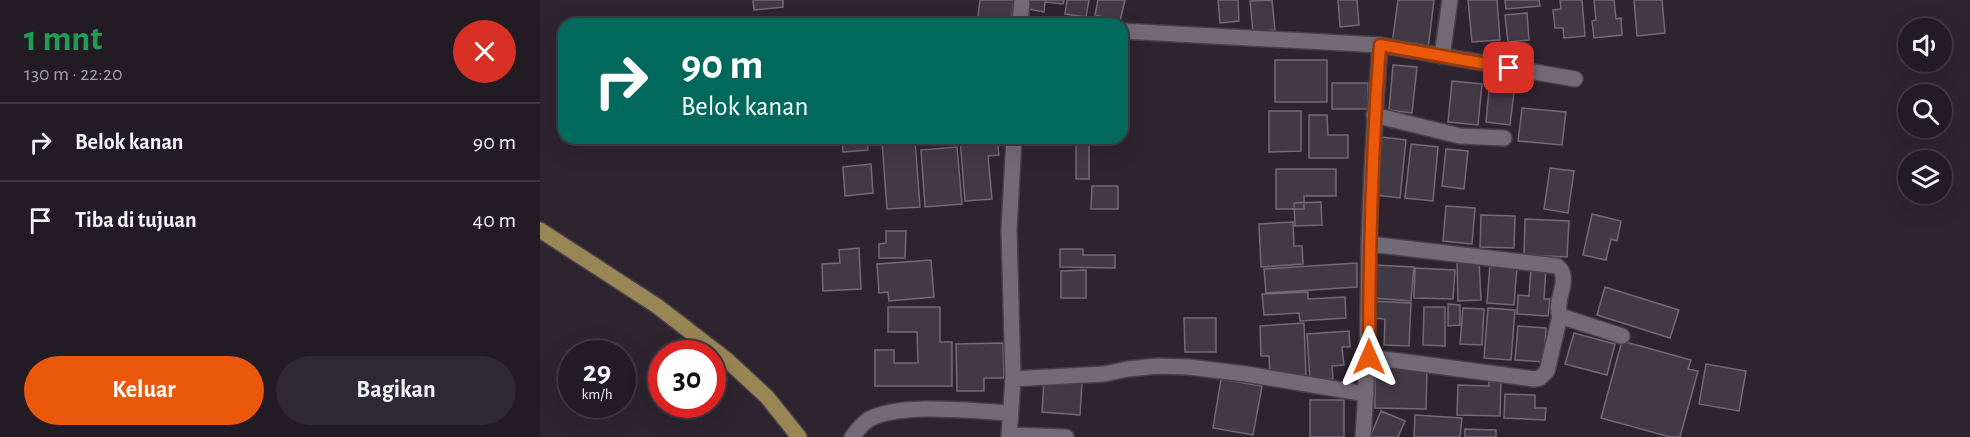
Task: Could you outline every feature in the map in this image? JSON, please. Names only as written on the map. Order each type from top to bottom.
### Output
[{"type":"main road","points":[[540,230],[657,306],[727,360],[767,397],[799,437]]},
{"type":"street","points":[[1020,18],[1022,0]]},
{"type":"street","points":[[1442,56],[1450,0]]},
{"type":"street","points":[[1128,31],[1380,45],[1575,80]]},
{"type":"street","points":[[1363,437],[1369,357],[1374,116],[1380,45]]},
{"type":"street","points":[[1374,116],[1460,136],[1504,138]]},
{"type":"street","points":[[1014,144],[1009,230],[1013,379],[1009,436],[1066,437]]},
{"type":"street","points":[[1369,357],[1540,378],[1547,371],[1560,316],[1558,304],[1564,275],[1557,266],[1370,244]]},
{"type":"street","points":[[1560,316],[1622,336]]},
{"type":"street","points":[[1013,379],[1104,374],[1157,366],[1189,367],[1366,394]]},
{"type":"street","points":[[852,437],[867,420],[886,414],[914,410],[1011,413]]},
{"type":"building","points":[[753,0],[783,0],[783,7],[754,10]]},
{"type":"building","points":[[980,0],[1014,0],[1012,18],[978,18]]},
{"type":"building","points":[[1030,0],[1064,0],[1063,4],[1045,2],[1044,12],[1028,9]]},
{"type":"building","points":[[1067,0],[1089,0],[1086,17],[1065,14]]},
{"type":"building","points":[[1098,0],[1125,0],[1121,18],[1095,15]]},
{"type":"building","points":[[1218,0],[1238,0],[1239,21],[1220,23]]},
{"type":"building","points":[[1272,0],[1275,30],[1253,32],[1250,1]]},
{"type":"building","points":[[1338,0],[1357,0],[1359,25],[1340,27]]},
{"type":"building","points":[[1398,0],[1434,0],[1428,49],[1392,44]]},
{"type":"building","points":[[1468,0],[1497,0],[1500,40],[1472,42]]},
{"type":"building","points":[[1505,0],[1539,0],[1540,6],[1506,9]]},
{"type":"building","points":[[1560,0],[1582,0],[1585,36],[1564,38],[1563,28],[1555,28],[1553,10],[1561,9]]},
{"type":"building","points":[[1594,0],[1614,0],[1616,19],[1621,18],[1622,35],[1594,38],[1592,21],[1596,20]]},
{"type":"building","points":[[1634,0],[1662,0],[1665,33],[1637,36]]},
{"type":"building","points":[[1527,13],[1529,40],[1508,42],[1505,15]]},
{"type":"building","points":[[1275,60],[1327,60],[1327,102],[1275,102]]},
{"type":"building","points":[[1393,65],[1417,67],[1412,113],[1389,110]]},
{"type":"building","points":[[1452,81],[1482,84],[1478,125],[1448,122]]},
{"type":"building","points":[[1332,83],[1368,83],[1368,109],[1332,109]]},
{"type":"building","points":[[1489,89],[1514,92],[1510,125],[1486,122]]},
{"type":"building","points":[[1522,108],[1566,112],[1562,145],[1518,141]]},
{"type":"building","points":[[1269,111],[1301,111],[1301,151],[1269,152]]},
{"type":"building","points":[[1309,115],[1327,115],[1328,135],[1348,135],[1348,158],[1309,158]]},
{"type":"building","points":[[1381,137],[1406,140],[1400,198],[1375,195]]},
{"type":"building","points":[[842,144],[868,144],[868,150],[843,152]]},
{"type":"building","points":[[882,144],[915,144],[920,207],[887,209]]},
{"type":"building","points":[[960,144],[998,144],[999,155],[988,156],[992,199],[965,201]]},
{"type":"building","points":[[1076,144],[1089,144],[1089,179],[1076,179]]},
{"type":"building","points":[[1411,144],[1438,147],[1433,201],[1405,198]]},
{"type":"building","points":[[957,147],[962,204],[925,207],[921,150]]},
{"type":"building","points":[[1446,149],[1468,151],[1464,189],[1442,186]]},
{"type":"building","points":[[871,164],[873,193],[845,196],[843,167]]},
{"type":"building","points":[[1550,168],[1574,171],[1568,213],[1544,209]]},
{"type":"building","points":[[1276,169],[1336,169],[1336,196],[1304,196],[1304,209],[1276,209]]},
{"type":"building","points":[[1092,186],[1118,186],[1118,209],[1091,209]]},
{"type":"building","points":[[1321,202],[1322,225],[1295,226],[1294,203]]},
{"type":"building","points":[[1446,206],[1475,208],[1472,244],[1443,241]]},
{"type":"building","points":[[1592,214],[1621,221],[1617,241],[1611,239],[1606,260],[1583,255]]},
{"type":"building","points":[[1481,215],[1515,216],[1514,248],[1480,247]]},
{"type":"building","points":[[1525,219],[1569,221],[1567,257],[1524,255]]},
{"type":"building","points":[[1293,222],[1294,246],[1302,246],[1303,264],[1261,267],[1259,224]]},
{"type":"building","points":[[886,231],[906,231],[905,258],[879,258],[879,244],[886,243]]},
{"type":"building","points":[[859,248],[861,289],[823,291],[822,264],[840,263],[839,250]]},
{"type":"building","points":[[1060,249],[1083,249],[1083,255],[1115,255],[1115,268],[1060,267]]},
{"type":"building","points":[[931,260],[934,297],[889,301],[888,292],[879,293],[877,264]]},
{"type":"building","points":[[1479,260],[1481,300],[1458,301],[1457,261]]},
{"type":"building","points":[[1357,263],[1357,287],[1266,293],[1264,269]]},
{"type":"building","points":[[1490,264],[1517,266],[1514,305],[1487,303]]},
{"type":"building","points":[[1374,265],[1414,267],[1411,301],[1372,298]]},
{"type":"building","points":[[1531,267],[1546,268],[1544,299],[1550,299],[1548,316],[1517,314],[1518,295],[1529,296]]},
{"type":"building","points":[[1415,268],[1455,270],[1453,299],[1414,298]]},
{"type":"building","points":[[1086,270],[1086,298],[1061,298],[1061,271]]},
{"type":"building","points":[[1605,287],[1679,310],[1670,338],[1597,315]]},
{"type":"building","points":[[1308,292],[1308,299],[1345,297],[1346,318],[1300,321],[1299,313],[1264,315],[1262,294]]},
{"type":"building","points":[[1372,301],[1411,303],[1409,346],[1384,345],[1385,319],[1371,318]]},
{"type":"building","points":[[1448,304],[1460,305],[1460,325],[1448,326]]},
{"type":"building","points":[[888,307],[940,307],[940,342],[952,342],[952,386],[875,386],[875,350],[894,350],[894,363],[918,363],[917,332],[888,332]]},
{"type":"building","points":[[1424,307],[1445,307],[1445,346],[1423,345]]},
{"type":"building","points":[[1463,308],[1484,309],[1482,345],[1460,344]]},
{"type":"building","points":[[1488,308],[1515,310],[1511,360],[1484,358]]},
{"type":"building","points":[[1184,318],[1216,318],[1216,352],[1185,352]]},
{"type":"building","points":[[1304,323],[1306,375],[1270,376],[1269,356],[1261,356],[1260,326]]},
{"type":"building","points":[[1518,326],[1546,328],[1544,362],[1515,360]]},
{"type":"building","points":[[1349,331],[1350,347],[1342,347],[1344,365],[1332,366],[1333,379],[1310,380],[1307,334]]},
{"type":"building","points":[[1574,333],[1615,344],[1607,375],[1565,364]]},
{"type":"building","points":[[1622,341],[1691,360],[1688,369],[1698,371],[1680,437],[1670,437],[1601,418]]},
{"type":"building","points":[[1003,343],[1004,378],[984,378],[984,391],[957,391],[956,344]]},
{"type":"building","points":[[1706,364],[1746,371],[1739,411],[1699,404]]},
{"type":"building","points":[[1375,368],[1427,368],[1426,409],[1375,408]]},
{"type":"building","points":[[1489,378],[1501,378],[1500,416],[1457,415],[1458,385],[1489,386]]},
{"type":"building","points":[[1221,379],[1262,386],[1253,435],[1213,428]]},
{"type":"building","points":[[1044,380],[1082,383],[1080,415],[1042,412]]},
{"type":"building","points":[[1505,394],[1535,395],[1535,408],[1546,408],[1545,420],[1504,418]]},
{"type":"building","points":[[1310,400],[1344,400],[1344,437],[1310,437]]},
{"type":"building","points":[[1381,411],[1405,421],[1398,437],[1370,437]]},
{"type":"building","points":[[1415,415],[1462,418],[1460,437],[1414,437]]},
{"type":"building","points":[[1465,429],[1496,430],[1496,437],[1465,437]]},
{"type":"route","points":[[1369,357],[1370,223],[1374,116],[1380,45],[1509,68]]}]
